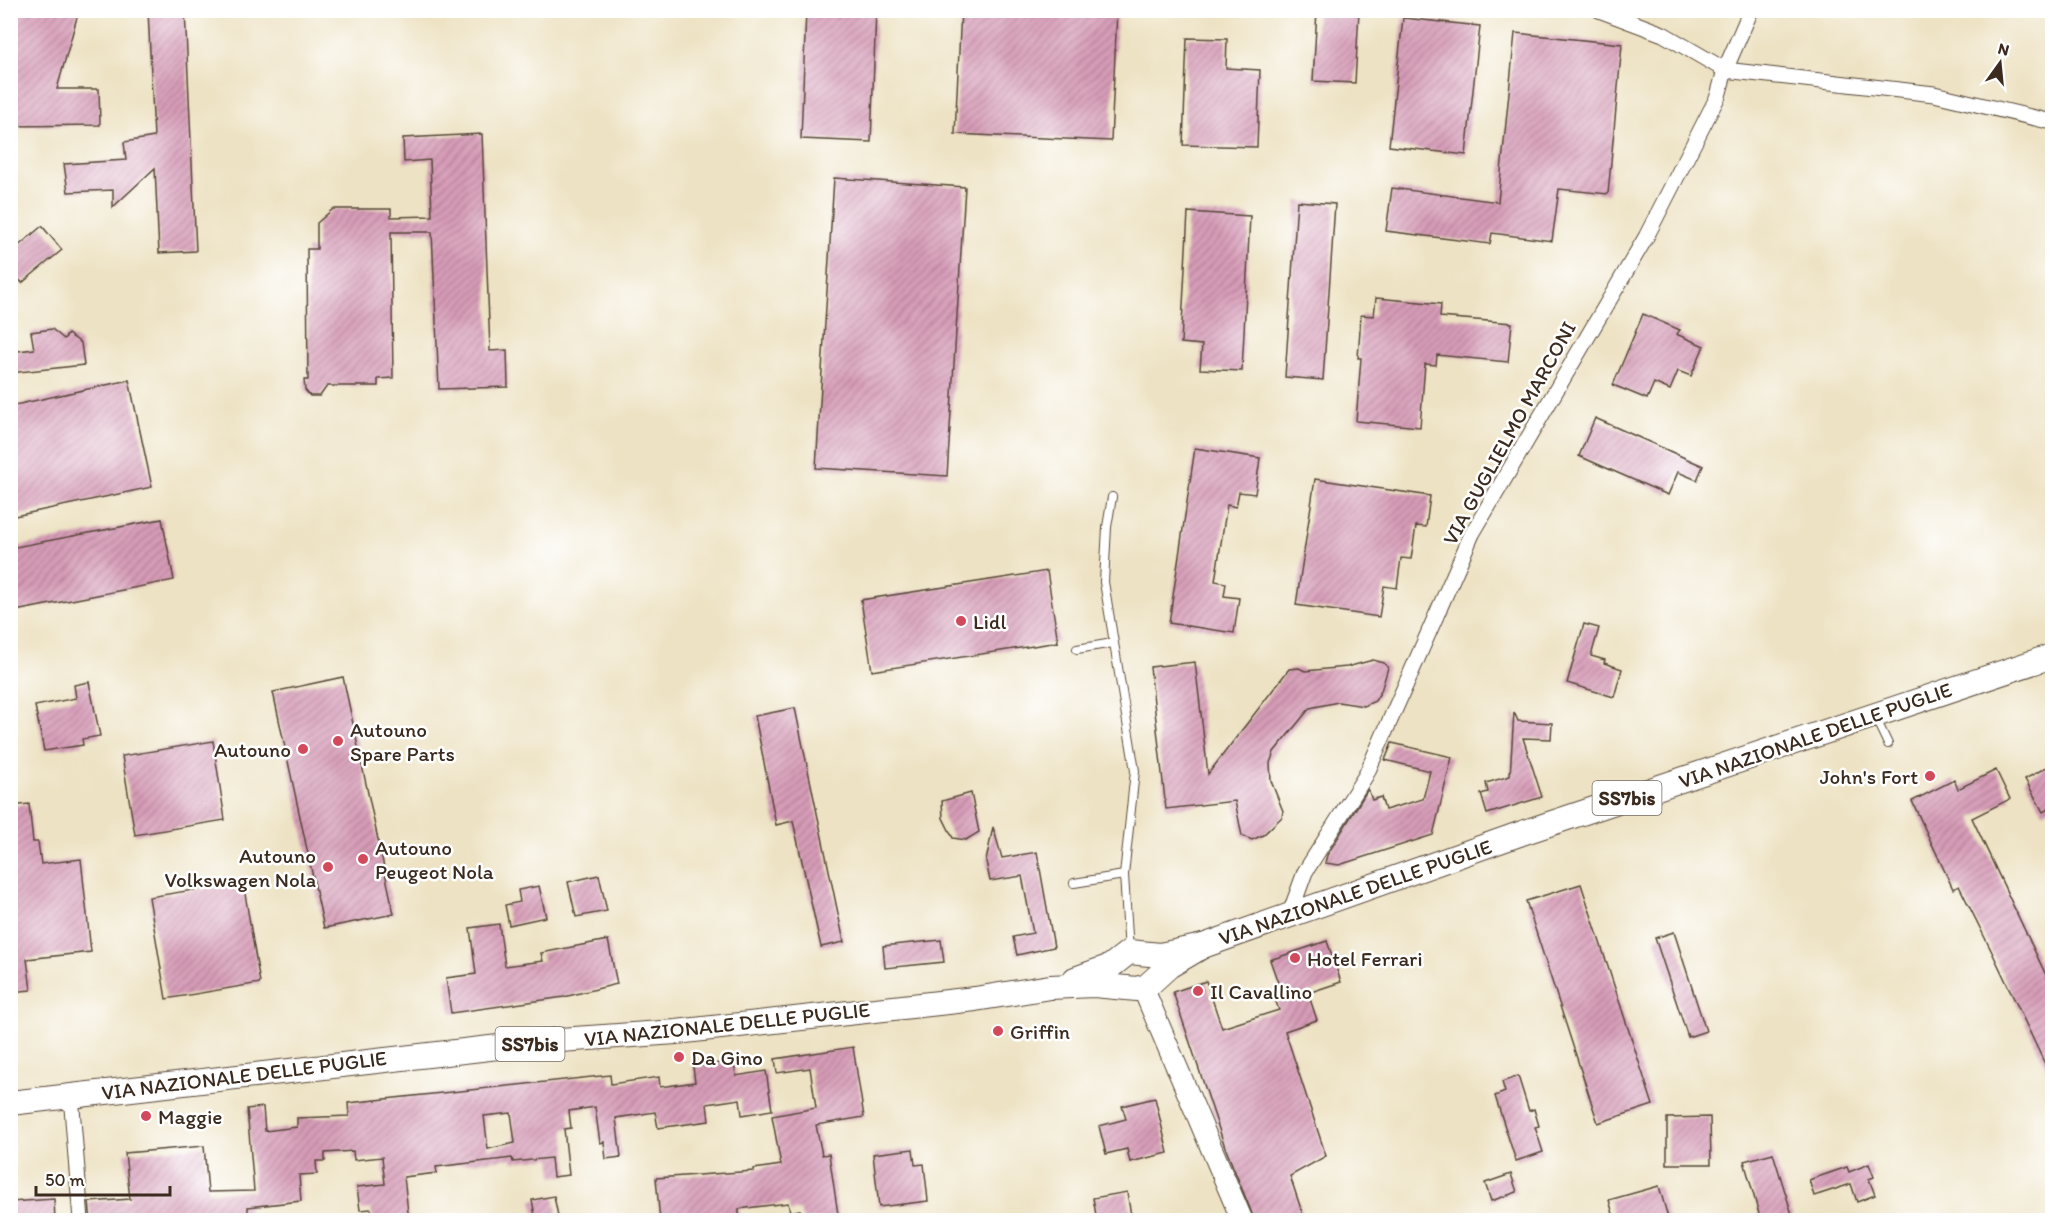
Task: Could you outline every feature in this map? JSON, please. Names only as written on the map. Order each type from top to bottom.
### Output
[{"type":"main road","name":"VIA NAZIONALE DELLE PUGLIE","points":[[1050,987],[1101,971],[1130,954],[1160,955],[1203,946],[1525,832],[2052,656]]},
{"type":"main road","name":"VIA NAZIONALE DELLE PUGLIE","points":[[10,1103],[560,1040],[687,1031],[975,999],[1050,987],[1141,986],[1203,946]]},
{"type":"main road","points":[[1130,954],[1154,963],[1155,973],[1141,986],[1117,975],[1130,954]]},
{"type":"street","points":[[1599,10],[1663,34],[1725,70],[1934,94],[2052,122]]},
{"type":"street","name":"VIA GUGLIELMO MARCONI","points":[[1289,916],[1305,873],[1366,775],[1473,534],[1646,237],[1718,96],[1725,70],[1751,10]]},
{"type":"street","points":[[1141,986],[1242,1221]]},
{"type":"street","points":[[71,1095],[81,1221]]},
{"type":"lane","points":[[1112,497],[1104,562],[1113,643],[1135,771],[1124,875],[1130,954]]},
{"type":"lane","points":[[1077,649],[1113,643]]},
{"type":"lane","points":[[1875,715],[1888,744]]},
{"type":"lane","points":[[1074,883],[1124,875]]},
{"type":"building","points":[[10,10],[79,10],[57,89],[99,89],[100,125],[10,126]]},
{"type":"building","points":[[148,10],[185,10],[196,251],[159,253],[155,168],[113,207],[113,190],[68,192],[64,164],[126,160],[124,142],[154,137]]},
{"type":"building","points":[[806,10],[876,10],[871,142],[801,139]]},
{"type":"building","points":[[961,10],[1117,10],[1111,141],[955,134]]},
{"type":"building","points":[[1317,10],[1359,11],[1355,83],[1313,81]]},
{"type":"building","points":[[1403,18],[1480,26],[1466,155],[1389,146]]},
{"type":"building","points":[[1515,33],[1622,44],[1608,194],[1559,189],[1552,241],[1492,233],[1490,244],[1386,231],[1392,188],[1498,202]]},
{"type":"building","points":[[1187,38],[1227,39],[1226,68],[1260,70],[1257,147],[1183,145]]},
{"type":"building","points":[[482,134],[490,351],[507,350],[508,387],[439,389],[432,232],[391,232],[393,378],[378,379],[378,386],[327,386],[320,396],[310,396],[305,390],[304,380],[308,380],[307,249],[317,249],[317,223],[333,209],[391,209],[391,217],[432,216],[430,160],[404,162],[403,138]]},
{"type":"building","points":[[834,178],[965,187],[947,476],[816,468]]},
{"type":"building","points":[[1297,201],[1335,204],[1323,380],[1285,377]]},
{"type":"building","points":[[1188,212],[1250,216],[1242,371],[1200,369],[1202,345],[1181,343]]},
{"type":"building","points":[[42,226],[62,250],[22,283],[10,269],[10,253]]},
{"type":"building","points":[[1376,298],[1441,304],[1440,317],[1512,323],[1508,362],[1437,355],[1436,365],[1425,364],[1420,427],[1356,421],[1361,358],[1358,358],[1361,315],[1374,316]]},
{"type":"building","points":[[1643,314],[1680,330],[1676,334],[1704,346],[1691,376],[1678,371],[1670,390],[1654,383],[1647,399],[1613,385]]},
{"type":"building","points":[[52,329],[64,339],[68,334],[81,343],[84,365],[10,373],[10,352],[34,349],[31,332]]},
{"type":"building","points":[[129,380],[152,487],[10,517],[10,406]]},
{"type":"building","points":[[1595,418],[1703,466],[1697,480],[1678,472],[1668,495],[1579,456]]},
{"type":"building","points":[[1195,448],[1260,458],[1255,494],[1239,492],[1236,507],[1227,505],[1215,581],[1226,583],[1224,596],[1239,598],[1234,633],[1169,623]]},
{"type":"building","points":[[1315,479],[1430,496],[1426,527],[1416,526],[1411,559],[1401,558],[1397,588],[1384,586],[1379,617],[1296,605]]},
{"type":"building","points":[[162,519],[174,580],[10,612],[10,548]]},
{"type":"building","points":[[1047,571],[1058,642],[872,671],[861,600]]},
{"type":"building","points":[[1584,624],[1599,628],[1591,656],[1622,669],[1614,697],[1567,683]]},
{"type":"building","points":[[1373,660],[1384,663],[1388,668],[1381,691],[1375,701],[1364,706],[1338,702],[1310,708],[1274,752],[1270,763],[1271,781],[1283,811],[1282,817],[1263,835],[1252,840],[1242,836],[1235,801],[1166,809],[1150,667],[1195,662],[1208,774],[1289,669],[1299,668],[1305,671],[1347,667]]},
{"type":"building","points":[[343,677],[394,914],[324,928],[273,692]]},
{"type":"building","points":[[89,682],[100,736],[82,739],[83,745],[44,751],[35,706],[76,698],[74,685]]},
{"type":"building","points":[[795,708],[844,942],[821,947],[793,821],[776,825],[755,716]]},
{"type":"building","points":[[1514,712],[1518,721],[1552,723],[1551,739],[1523,738],[1542,797],[1487,814],[1481,794],[1488,792],[1486,783],[1510,776]]},
{"type":"building","points":[[213,741],[225,820],[135,835],[122,756]]},
{"type":"building","points":[[1392,743],[1452,757],[1433,835],[1339,865],[1325,863],[1327,855],[1368,789],[1372,800],[1381,797],[1385,810],[1423,799],[1430,771],[1385,760]]},
{"type":"building","points":[[2052,764],[2052,807],[2043,812],[2025,779]]},
{"type":"building","points":[[1996,770],[2010,799],[1972,818],[2052,988],[2052,1079],[1959,886],[1953,889],[1912,801],[1954,780],[1958,789]]},
{"type":"building","points":[[971,793],[979,832],[966,840],[953,838],[943,818],[942,801]]},
{"type":"building","points":[[29,804],[33,842],[38,842],[41,864],[81,859],[91,952],[27,959],[31,990],[10,992],[10,806]]},
{"type":"building","points":[[993,827],[1002,858],[1037,852],[1054,947],[1017,955],[1013,937],[1033,933],[1022,876],[990,881],[986,861]]},
{"type":"building","points":[[599,875],[607,911],[576,917],[568,882]]},
{"type":"building","points":[[243,882],[260,983],[166,999],[149,897]]},
{"type":"building","points":[[1581,884],[1653,1105],[1598,1123],[1526,901]]},
{"type":"building","points":[[539,886],[546,917],[509,925],[505,905],[520,902],[518,890]]},
{"type":"building","points":[[499,924],[505,966],[543,961],[541,953],[608,940],[617,984],[564,997],[451,1013],[446,978],[476,974],[470,928]]},
{"type":"building","points":[[1674,932],[1706,1031],[1688,1037],[1655,938]]},
{"type":"building","points":[[941,940],[944,962],[885,968],[883,946]]},
{"type":"building","points":[[1327,941],[1341,982],[1308,993],[1317,1020],[1285,1031],[1326,1156],[1290,1176],[1305,1221],[1255,1221],[1225,1147],[1173,992],[1206,981],[1222,1028],[1279,1010],[1273,994],[1281,991],[1270,960]]},
{"type":"building","points":[[853,1047],[864,1117],[816,1125],[822,1155],[829,1154],[839,1221],[802,1219],[800,1210],[790,1212],[788,1203],[739,1209],[739,1218],[660,1221],[656,1178],[754,1171],[754,1169],[781,1165],[772,1116],[816,1108],[810,1068],[777,1073],[775,1059]]},
{"type":"building","points":[[734,1061],[736,1076],[766,1071],[772,1110],[742,1115],[740,1099],[707,1104],[709,1121],[658,1128],[655,1112],[616,1118],[621,1157],[606,1159],[604,1142],[600,1143],[595,1107],[569,1111],[571,1128],[564,1129],[569,1175],[553,1177],[551,1158],[513,1162],[512,1158],[436,1167],[437,1173],[404,1177],[409,1221],[373,1221],[371,1209],[360,1210],[357,1187],[385,1184],[382,1157],[354,1160],[353,1151],[325,1153],[325,1161],[316,1161],[317,1174],[299,1175],[301,1201],[248,1207],[248,1221],[162,1221],[162,1218],[91,1221],[89,1202],[130,1199],[125,1153],[204,1146],[208,1192],[254,1191],[247,1109],[263,1107],[265,1131],[297,1127],[297,1118],[349,1116],[348,1103],[610,1075],[611,1084],[659,1077],[660,1087],[695,1082],[693,1067]],"holes":[[[511,1113],[515,1143],[488,1149],[484,1116]]]},
{"type":"building","points":[[1518,1076],[1529,1111],[1534,1109],[1539,1126],[1535,1127],[1543,1152],[1516,1161],[1495,1096],[1505,1092],[1502,1082]]},
{"type":"building","points":[[1155,1098],[1168,1153],[1130,1162],[1127,1149],[1106,1154],[1099,1126],[1126,1119],[1122,1106]]},
{"type":"building","points":[[1710,1117],[1711,1164],[1667,1164],[1667,1118]]},
{"type":"building","points":[[913,1149],[915,1165],[924,1164],[928,1201],[879,1207],[873,1154]]},
{"type":"building","points":[[1773,1153],[1794,1221],[1761,1221],[1744,1161]]},
{"type":"building","points":[[1869,1164],[1874,1177],[1869,1179],[1875,1195],[1857,1202],[1851,1184],[1814,1196],[1809,1180],[1847,1167],[1849,1172]]},
{"type":"building","points":[[1511,1174],[1517,1192],[1491,1201],[1485,1183]]},
{"type":"building","points":[[1659,1186],[1669,1221],[1615,1221],[1609,1200]]},
{"type":"building","points":[[1127,1192],[1132,1221],[1097,1221],[1093,1198]]},
{"type":"building","points":[[554,1196],[559,1221],[536,1221],[532,1200]]},
{"type":"building","points":[[54,1199],[55,1221],[10,1221],[10,1202]]},
{"type":"place","name":"Lidl","points":[[961,621]]},
{"type":"place","name":"Autouno Spare Parts","points":[[338,741]]},
{"type":"place","name":"Autouno","points":[[303,749]]},
{"type":"place","name":"John's Fort","points":[[1930,776]]},
{"type":"place","name":"Autouno Peugeot Nola","points":[[363,859]]},
{"type":"place","name":"Autouno Volkswagen Nola","points":[[328,867]]},
{"type":"place","name":"Hotel Ferrari","points":[[1295,958]]},
{"type":"place","name":"Il Cavallino","points":[[1198,991]]},
{"type":"place","name":"Griffin","points":[[998,1031]]},
{"type":"place","name":"Da Gino","points":[[679,1057]]},
{"type":"place","name":"Maggie","points":[[146,1116]]}]
